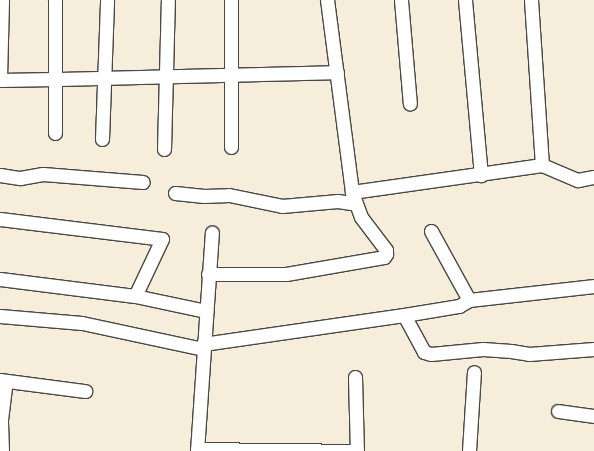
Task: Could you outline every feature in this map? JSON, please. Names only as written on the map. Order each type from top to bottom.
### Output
[{"type":"street","points":[[2,0],[0,79],[336,72]]},
{"type":"street","points":[[55,0],[55,133]]},
{"type":"street","points":[[102,139],[107,0]]},
{"type":"street","points":[[164,149],[168,0]]},
{"type":"street","points":[[231,0],[231,147]]},
{"type":"street","points":[[208,274],[286,274],[384,257],[386,254],[386,250],[361,217],[354,198],[327,0]]},
{"type":"street","points":[[401,0],[410,104]]},
{"type":"street","points":[[465,0],[481,175]]},
{"type":"street","points":[[531,0],[542,165]]},
{"type":"street","points":[[175,193],[204,196],[229,195],[282,206],[338,201],[542,165],[578,180],[594,178]]},
{"type":"street","points":[[0,175],[20,178],[43,174],[143,182]]},
{"type":"street","points":[[0,219],[162,239],[135,296]]},
{"type":"street","points":[[431,231],[468,300]]},
{"type":"street","points":[[212,233],[197,450],[357,451],[355,377]]},
{"type":"street","points":[[0,279],[135,296],[206,310]]},
{"type":"street","points":[[0,316],[82,323],[203,346],[459,306],[468,300],[594,286]]},
{"type":"street","points":[[404,315],[424,352],[431,354],[483,349],[511,350],[529,354],[594,349]]},
{"type":"street","points":[[469,451],[474,372]]},
{"type":"street","points":[[2,451],[1,420],[3,381],[85,391]]},
{"type":"street","points":[[558,411],[594,416]]}]
